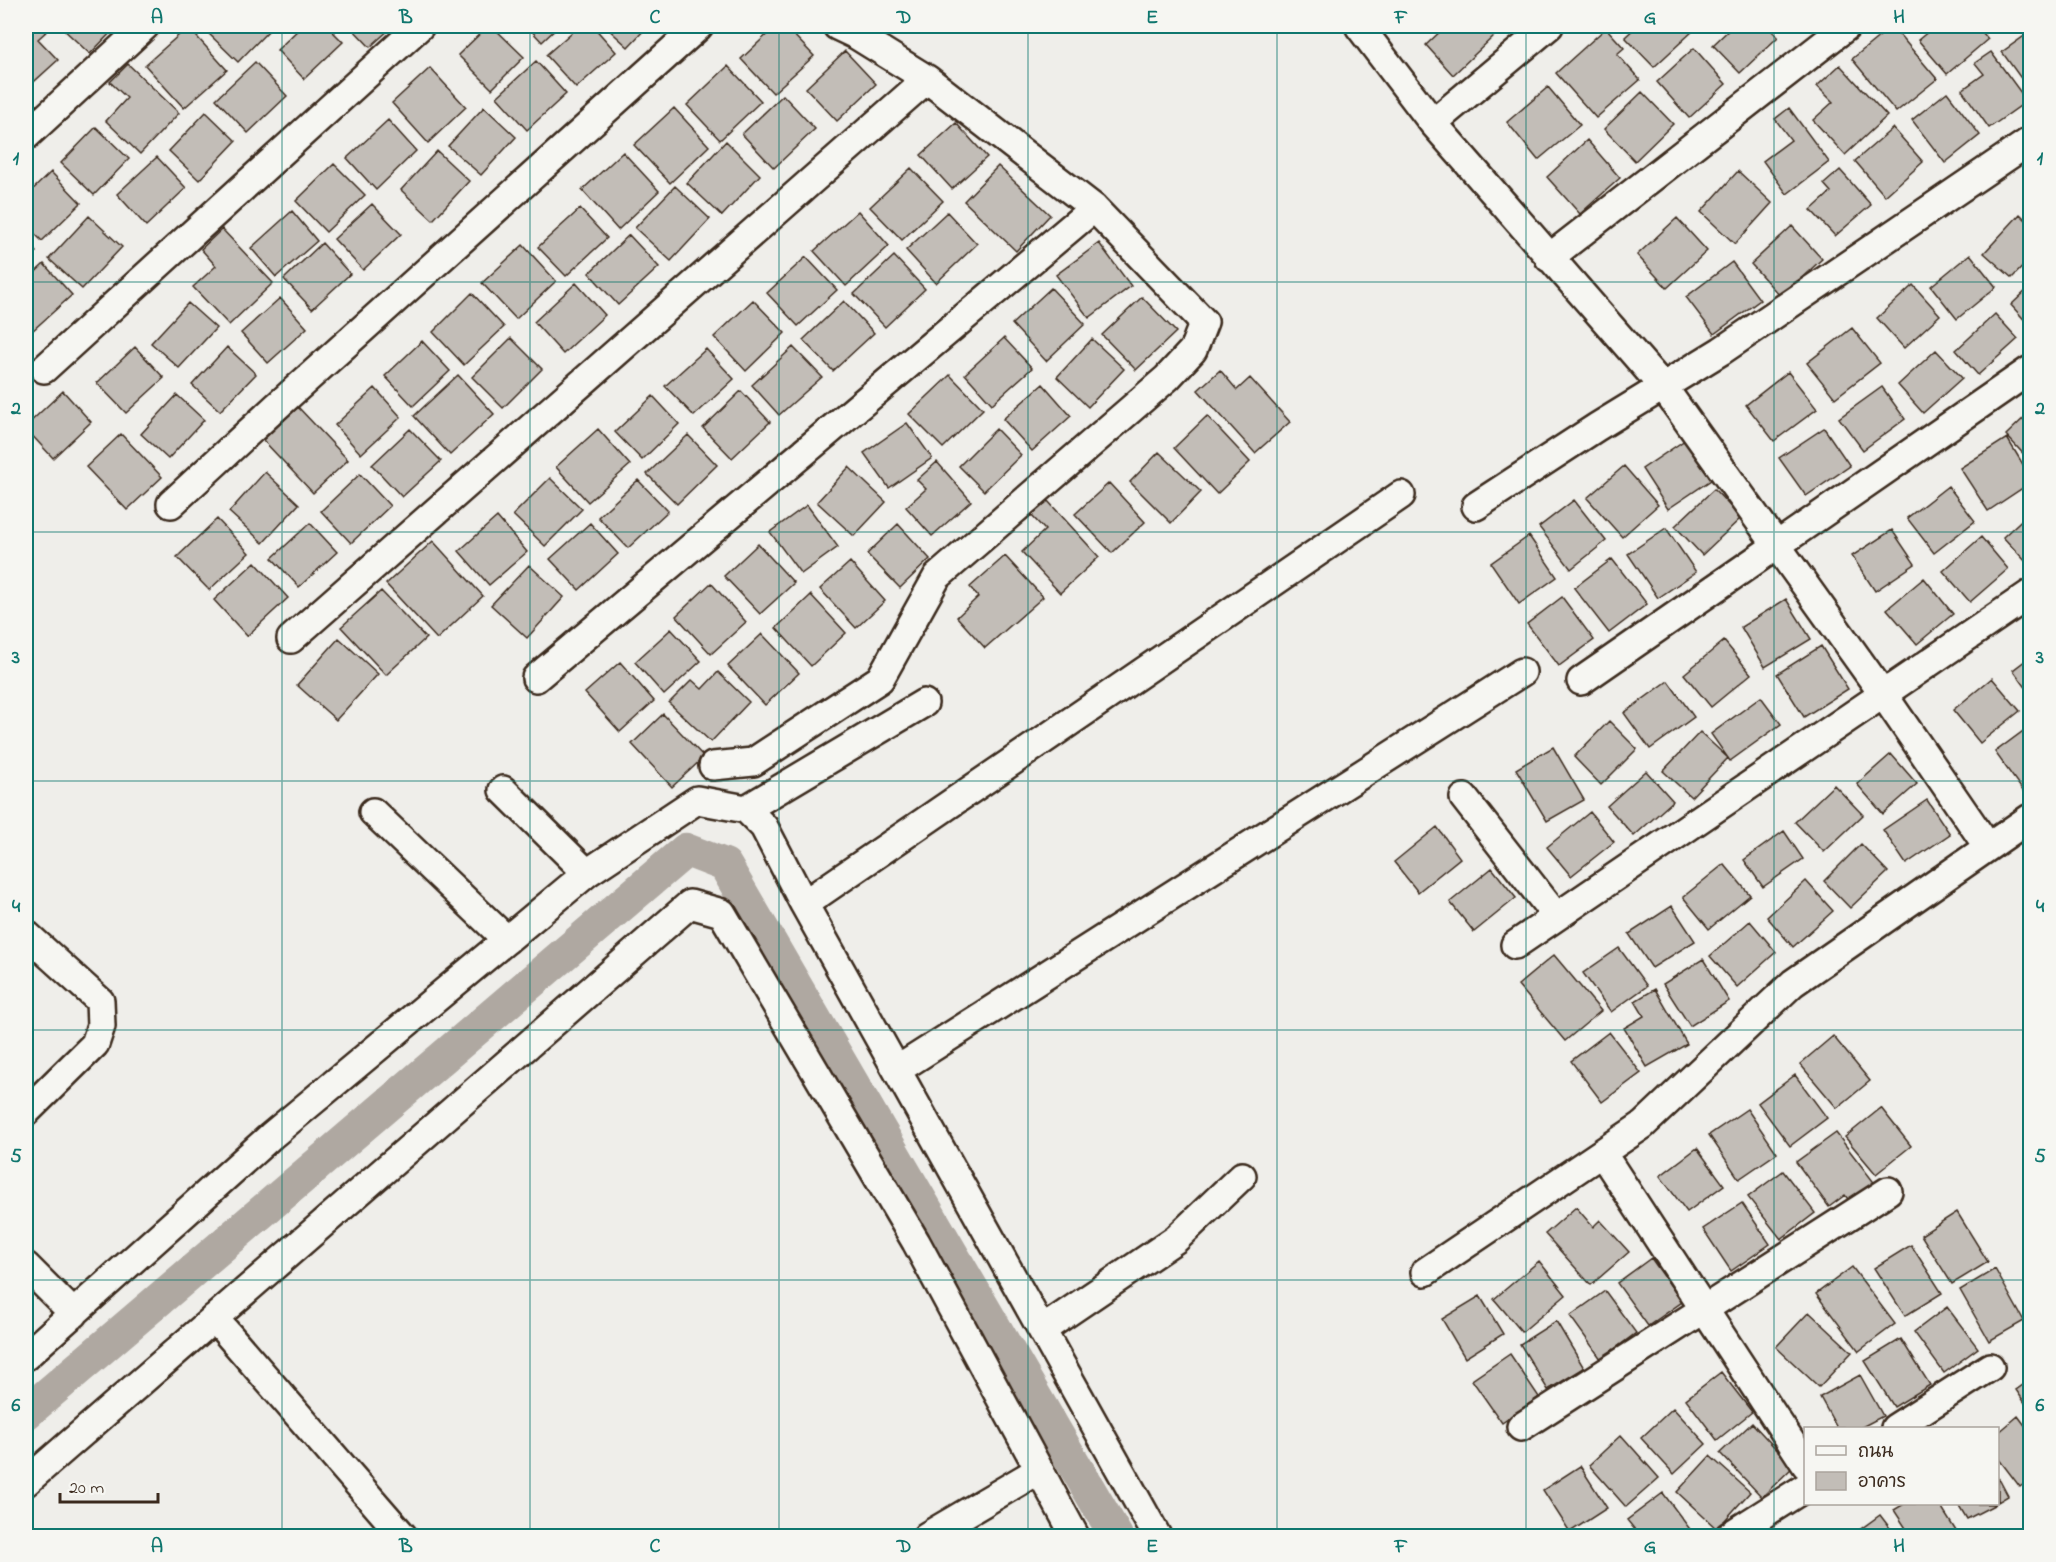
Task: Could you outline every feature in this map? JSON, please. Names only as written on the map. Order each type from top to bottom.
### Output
[{"type":"street","points":[[26,136],[145,26]]},
{"type":"street","points":[[44,369],[420,26]]},
{"type":"street","points":[[171,504],[699,26]]},
{"type":"street","points":[[713,766],[753,762],[880,679],[937,577],[1167,378],[1193,350],[1204,322],[1094,208],[927,79],[856,34],[837,26]]},
{"type":"street","points":[[1359,26],[1433,123],[1664,388],[1883,694],[1988,847]]},
{"type":"street","points":[[1433,123],[1549,26]]},
{"type":"street","points":[[1549,258],[1847,26]]},
{"type":"street","points":[[291,639],[927,79]]},
{"type":"street","points":[[1476,506],[1597,427],[1721,351],[2031,141]]},
{"type":"street","points":[[536,678],[1094,208]]},
{"type":"street","points":[[1581,681],[2031,370]]},
{"type":"street","points":[[804,904],[1401,495]]},
{"type":"street","points":[[1515,945],[2031,594]]},
{"type":"street","points":[[897,1070],[1522,672]]},
{"type":"street","points":[[746,809],[924,703]]},
{"type":"street","points":[[503,790],[587,873]]},
{"type":"street","points":[[1464,798],[1556,916]]},
{"type":"street","points":[[26,1356],[271,1136],[587,873],[697,801],[746,809],[764,827],[804,904],[1157,1536]]},
{"type":"street","points":[[374,812],[507,940]]},
{"type":"street","points":[[1425,1272],[1643,1125],[1792,983],[2031,818]]},
{"type":"street","points":[[26,1482],[690,904],[722,913],[916,1242],[1075,1536]]},
{"type":"street","points":[[26,934],[100,1001],[101,1026],[95,1044],[26,1112]]},
{"type":"street","points":[[1602,1153],[1804,1462]]},
{"type":"street","points":[[1042,1330],[1176,1239],[1242,1176]]},
{"type":"street","points":[[1521,1427],[1888,1191]]},
{"type":"street","points":[[26,1266],[74,1314]]},
{"type":"street","points":[[214,1318],[403,1536]]},
{"type":"street","points":[[1897,1427],[1990,1367]]},
{"type":"street","points":[[927,1536],[1039,1470]]},
{"type":"street","points":[[1729,1536],[1804,1488]]},
{"type":"building","points":[[26,26],[44,26],[48,30],[38,39],[58,60],[26,89]]},
{"type":"building","points":[[60,26],[115,26],[116,27],[90,54]]},
{"type":"building","points":[[209,26],[273,26],[238,62],[205,30]]},
{"type":"building","points":[[302,26],[327,26],[343,42],[304,79],[277,50]]},
{"type":"building","points":[[350,26],[389,26],[391,28],[370,47]]},
{"type":"building","points":[[488,26],[492,26],[524,57],[492,89],[458,55]]},
{"type":"building","points":[[527,26],[559,26],[542,42]]},
{"type":"building","points":[[579,26],[593,26],[616,52],[576,88],[546,55]]},
{"type":"building","points":[[605,26],[648,26],[628,47]]},
{"type":"building","points":[[776,26],[785,26],[814,56],[773,93],[741,59]]},
{"type":"building","points":[[1446,26],[1486,26],[1495,35],[1453,75],[1426,45]]},
{"type":"building","points":[[1637,26],[1690,26],[1694,30],[1654,67],[1625,37]]},
{"type":"building","points":[[1733,26],[1767,26],[1778,37],[1740,73],[1713,45]]},
{"type":"building","points":[[1892,26],[1937,79],[1896,112],[1852,59]]},
{"type":"building","points":[[1935,26],[1977,26],[1988,39],[1947,74],[1918,40]]},
{"type":"building","points":[[188,27],[227,70],[184,108],[145,65]]},
{"type":"building","points":[[1606,28],[1624,48],[1617,54],[1640,80],[1596,118],[1556,73]]},
{"type":"building","points":[[2030,32],[2030,91],[2002,52]]},
{"type":"building","points":[[1694,48],[1726,84],[1689,118],[1657,82]]},
{"type":"building","points":[[845,51],[876,84],[837,121],[806,88]]},
{"type":"building","points":[[1991,52],[2027,101],[1989,128],[1962,90],[1984,74],[1975,63]]},
{"type":"building","points":[[536,61],[566,94],[527,130],[497,97]]},
{"type":"building","points":[[255,62],[287,96],[248,133],[216,99]]},
{"type":"building","points":[[128,64],[179,113],[140,154],[106,121],[127,98],[110,82]]},
{"type":"building","points":[[1840,65],[1887,116],[1845,155],[1813,120],[1833,102],[1817,86]]},
{"type":"building","points":[[728,66],[761,101],[720,140],[687,105]]},
{"type":"building","points":[[430,68],[466,107],[428,143],[392,103]]},
{"type":"building","points":[[1548,87],[1580,125],[1538,160],[1507,122]]},
{"type":"building","points":[[1642,92],[1673,124],[1635,161],[1604,129]]},
{"type":"building","points":[[1947,92],[1980,135],[1945,163],[1912,120]]},
{"type":"building","points":[[783,95],[815,129],[774,168],[742,134]]},
{"type":"building","points":[[484,107],[516,137],[481,175],[448,146]]},
{"type":"building","points":[[674,108],[709,146],[670,183],[634,145]]},
{"type":"building","points":[[1789,108],[1829,162],[1787,194],[1763,161],[1791,140],[1775,119]]},
{"type":"building","points":[[206,112],[236,141],[199,180],[169,151]]},
{"type":"building","points":[[388,120],[416,151],[376,190],[347,158]]},
{"type":"building","points":[[956,123],[987,157],[952,189],[921,155]]},
{"type":"building","points":[[96,127],[129,159],[94,195],[61,163]]},
{"type":"building","points":[[1893,128],[1923,162],[1885,196],[1855,161]]},
{"type":"building","points":[[1587,140],[1620,178],[1580,214],[1547,177]]},
{"type":"building","points":[[726,141],[760,175],[722,216],[687,183]]},
{"type":"building","points":[[437,151],[469,181],[433,220],[401,190]]},
{"type":"building","points":[[623,152],[659,191],[618,230],[582,190]]},
{"type":"building","points":[[157,157],[186,188],[146,226],[117,194]]},
{"type":"building","points":[[334,164],[365,195],[326,232],[296,201]]},
{"type":"building","points":[[998,166],[1050,215],[1016,251],[964,201]]},
{"type":"building","points":[[911,168],[943,201],[902,240],[870,207]]},
{"type":"building","points":[[1840,170],[1871,205],[1835,236],[1811,210],[1831,192],[1824,184]]},
{"type":"building","points":[[1738,171],[1772,203],[1735,244],[1701,212]]},
{"type":"building","points":[[51,172],[81,203],[42,241],[26,225],[26,196]]},
{"type":"building","points":[[675,186],[710,219],[671,261],[635,228]]},
{"type":"building","points":[[372,204],[401,234],[363,270],[334,239]]},
{"type":"building","points":[[580,209],[607,238],[566,276],[538,247]]},
{"type":"building","points":[[292,211],[317,241],[276,277],[251,248]]},
{"type":"building","points":[[858,211],[889,246],[846,286],[814,251]]},
{"type":"building","points":[[947,212],[977,244],[936,283],[906,250]]},
{"type":"building","points":[[2020,214],[2030,224],[2030,259],[2012,278],[1984,253]]},
{"type":"building","points":[[89,216],[122,247],[82,289],[49,259]]},
{"type":"building","points":[[1677,218],[1707,251],[1667,288],[1637,255]]},
{"type":"building","points":[[1792,226],[1822,259],[1781,297],[1751,264]]},
{"type":"building","points":[[222,229],[273,283],[229,325],[193,287],[216,266],[201,249]]},
{"type":"building","points":[[629,235],[659,267],[618,305],[589,273]]},
{"type":"building","points":[[26,241],[36,252],[26,263]]},
{"type":"building","points":[[322,243],[350,274],[312,309],[284,279]]},
{"type":"building","points":[[1099,243],[1131,286],[1089,318],[1056,275]]},
{"type":"building","points":[[523,245],[556,281],[516,319],[482,283]]},
{"type":"building","points":[[1970,254],[1996,287],[1957,319],[1931,286]]},
{"type":"building","points":[[894,256],[925,289],[885,327],[854,294]]},
{"type":"building","points":[[806,257],[837,290],[798,326],[767,293]]},
{"type":"building","points":[[1732,262],[1760,300],[1714,334],[1686,297]]},
{"type":"building","points":[[44,264],[72,295],[31,332],[26,326],[26,281]]},
{"type":"building","points":[[576,283],[605,315],[563,354],[534,322]]},
{"type":"building","points":[[1913,285],[1940,315],[1904,348],[1877,318]]},
{"type":"building","points":[[2030,287],[2030,326],[2011,305]]},
{"type":"building","points":[[1051,288],[1085,324],[1046,361],[1012,324]]},
{"type":"building","points":[[472,293],[504,327],[464,365],[433,332]]},
{"type":"building","points":[[1142,297],[1176,332],[1136,370],[1102,335]]},
{"type":"building","points":[[280,298],[307,328],[268,363],[241,333]]},
{"type":"building","points":[[753,300],[785,333],[746,371],[714,337]]},
{"type":"building","points":[[844,301],[874,333],[833,371],[803,340]]},
{"type":"building","points":[[188,303],[216,328],[179,368],[151,343]]},
{"type":"building","points":[[1995,314],[2018,339],[1978,375],[1956,350]]},
{"type":"building","points":[[1852,328],[1880,363],[1835,398],[1807,363]]},
{"type":"building","points":[[511,338],[542,369],[503,408],[472,377]]},
{"type":"building","points":[[1004,338],[1032,368],[992,404],[965,374]]},
{"type":"building","points":[[1092,339],[1124,369],[1088,407],[1057,377]]},
{"type":"building","points":[[422,341],[450,371],[413,406],[385,376]]},
{"type":"building","points":[[135,347],[164,378],[126,413],[97,383]]},
{"type":"building","points":[[227,347],[256,374],[220,411],[192,385]]},
{"type":"building","points":[[793,347],[822,377],[779,415],[752,385]]},
{"type":"building","points":[[706,349],[734,379],[694,416],[665,386]]},
{"type":"building","points":[[1936,350],[1962,378],[1923,413],[1898,385]]},
{"type":"building","points":[[1220,370],[1237,390],[1250,378],[1290,422],[1255,453],[1198,390]]},
{"type":"building","points":[[1788,372],[1817,409],[1774,441],[1746,405]]},
{"type":"building","points":[[458,375],[494,414],[450,455],[414,416]]},
{"type":"building","points":[[950,375],[983,409],[943,448],[909,414]]},
{"type":"building","points":[[1043,384],[1071,416],[1032,451],[1003,419]]},
{"type":"building","points":[[1882,387],[1905,419],[1863,450],[1839,418]]},
{"type":"building","points":[[375,388],[401,417],[361,454],[335,425]]},
{"type":"building","points":[[63,391],[91,422],[53,458],[26,429],[26,426]]},
{"type":"building","points":[[741,391],[770,422],[732,458],[703,428]]},
{"type":"building","points":[[177,395],[204,420],[168,459],[141,434]]},
{"type":"building","points":[[653,396],[679,424],[642,460],[615,432]]},
{"type":"building","points":[[298,407],[348,460],[313,493],[263,440]]},
{"type":"building","points":[[2030,412],[2030,461],[2006,435]]},
{"type":"building","points":[[1207,416],[1250,462],[1217,494],[1174,448]]},
{"type":"building","points":[[907,423],[932,458],[889,488],[864,453]]},
{"type":"building","points":[[1824,428],[1850,466],[1806,496],[1779,458]]},
{"type":"building","points":[[410,429],[441,461],[402,497],[372,465]]},
{"type":"building","points":[[598,429],[630,465],[588,502],[556,467]]},
{"type":"building","points":[[996,429],[1021,455],[984,491],[959,466]]},
{"type":"building","points":[[121,434],[162,477],[127,510],[86,467]]},
{"type":"building","points":[[688,435],[717,465],[677,504],[647,474]]},
{"type":"building","points":[[2007,438],[2030,476],[2030,483],[1988,511],[1960,468]]},
{"type":"building","points":[[1685,440],[1711,480],[1668,509],[1642,469]]},
{"type":"building","points":[[1159,452],[1201,492],[1171,523],[1130,482]]},
{"type":"building","points":[[937,462],[971,501],[932,536],[906,507],[926,489],[917,480]]},
{"type":"building","points":[[1624,466],[1658,505],[1622,537],[1587,498]]},
{"type":"building","points":[[849,467],[886,502],[854,536],[817,502]]},
{"type":"building","points":[[265,472],[299,504],[263,543],[229,512]]},
{"type":"building","points":[[360,474],[390,506],[351,543],[321,511]]},
{"type":"building","points":[[550,478],[582,509],[545,546],[513,515]]},
{"type":"building","points":[[638,480],[668,511],[628,548],[598,517]]},
{"type":"building","points":[[1109,483],[1145,522],[1112,553],[1075,514]]},
{"type":"building","points":[[1948,486],[1975,521],[1934,553],[1907,518]]},
{"type":"building","points":[[1714,489],[1741,518],[1702,555],[1675,526]]},
{"type":"building","points":[[1047,500],[1099,557],[1060,593],[1022,552],[1045,530],[1031,515]]},
{"type":"building","points":[[1574,500],[1606,541],[1571,569],[1539,527]]},
{"type":"building","points":[[807,505],[838,547],[801,574],[770,532]]},
{"type":"building","points":[[2030,512],[2030,560],[2027,563],[2003,537]]},
{"type":"building","points":[[497,517],[527,552],[489,585],[459,551]]},
{"type":"building","points":[[217,519],[249,553],[209,590],[177,557]]},
{"type":"building","points":[[310,523],[337,552],[299,587],[272,558]]},
{"type":"building","points":[[590,523],[618,554],[579,590],[550,559]]},
{"type":"building","points":[[898,524],[930,559],[900,588],[867,554]]},
{"type":"building","points":[[1666,528],[1696,572],[1658,598],[1628,554]]},
{"type":"building","points":[[1892,530],[1915,564],[1875,591],[1852,556]]},
{"type":"building","points":[[1529,536],[1557,577],[1519,604],[1491,563]]},
{"type":"building","points":[[1981,537],[2008,569],[1970,602],[1943,571]]},
{"type":"building","points":[[433,541],[483,596],[437,639],[386,584]]},
{"type":"building","points":[[758,544],[794,583],[760,614],[724,576]]},
{"type":"building","points":[[1005,556],[1043,597],[985,648],[957,617],[978,597],[970,587]]},
{"type":"building","points":[[1612,559],[1647,604],[1609,633],[1574,588]]},
{"type":"building","points":[[255,562],[288,598],[247,636],[214,600]]},
{"type":"building","points":[[850,562],[885,601],[856,628],[820,589]]},
{"type":"building","points":[[529,565],[564,597],[527,638],[491,605]]},
{"type":"building","points":[[1924,578],[1953,614],[1917,644],[1887,609]]},
{"type":"building","points":[[711,583],[746,622],[711,654],[676,616]]},
{"type":"building","points":[[381,591],[426,638],[386,675],[341,627]]},
{"type":"building","points":[[811,595],[846,633],[811,666],[776,628]]},
{"type":"building","points":[[1562,597],[1594,640],[1559,666],[1527,624]]},
{"type":"building","points":[[1786,599],[1811,639],[1765,667],[1741,627]]},
{"type":"building","points":[[671,629],[701,661],[664,695],[635,662]]},
{"type":"building","points":[[762,634],[799,673],[765,705],[728,666]]},
{"type":"building","points":[[339,638],[378,674],[336,720],[297,685]]},
{"type":"building","points":[[1724,641],[1751,674],[1711,707],[1684,674]]},
{"type":"building","points":[[1821,646],[1848,689],[1804,717],[1777,674]]},
{"type":"building","points":[[2030,657],[2030,693],[2013,670]]},
{"type":"building","points":[[620,662],[654,701],[620,732],[585,693]]},
{"type":"building","points":[[718,672],[749,702],[711,742],[669,703],[692,680],[702,689]]},
{"type":"building","points":[[1992,678],[2020,711],[1980,743],[1953,710]]},
{"type":"building","points":[[1668,681],[1694,717],[1650,749],[1624,713]]},
{"type":"building","points":[[1761,697],[1781,724],[1730,761],[1711,734]]},
{"type":"building","points":[[663,714],[704,757],[672,787],[632,744]]},
{"type":"building","points":[[1609,721],[1637,749],[1601,785],[1574,757]]},
{"type":"building","points":[[2030,726],[2030,785],[2023,791],[1995,752]]},
{"type":"building","points":[[1700,732],[1728,758],[1691,797],[1663,771]]},
{"type":"building","points":[[1553,747],[1584,800],[1547,821],[1516,769]]},
{"type":"building","points":[[1891,754],[1917,784],[1883,814],[1857,784]]},
{"type":"building","points":[[1646,771],[1673,801],[1634,836],[1607,806]]},
{"type":"building","points":[[1834,785],[1863,815],[1824,852],[1795,822]]},
{"type":"building","points":[[1927,800],[1950,834],[1906,864],[1883,830]]},
{"type":"building","points":[[1590,812],[1614,842],[1571,876],[1547,847]]},
{"type":"building","points":[[1437,827],[1460,858],[1418,892],[1394,862]]},
{"type":"building","points":[[1784,831],[1803,859],[1763,887],[1744,860]]},
{"type":"building","points":[[1861,844],[1888,872],[1850,908],[1824,881]]},
{"type":"building","points":[[1724,864],[1750,895],[1709,929],[1683,897]]},
{"type":"building","points":[[1492,868],[1516,898],[1474,932],[1450,902]]},
{"type":"building","points":[[1806,881],[1833,911],[1793,947],[1767,917]]},
{"type":"building","points":[[1672,906],[1695,941],[1652,968],[1629,934]]},
{"type":"building","points":[[1750,921],[1776,952],[1737,987],[1710,956]]},
{"type":"building","points":[[1619,948],[1647,986],[1611,1012],[1583,973]]},
{"type":"building","points":[[1554,955],[1601,1011],[1565,1041],[1518,985]]},
{"type":"building","points":[[1703,959],[1729,1001],[1690,1026],[1663,984]]},
{"type":"building","points":[[1655,989],[1687,1044],[1647,1067],[1624,1028],[1644,1016],[1635,1001]]},
{"type":"building","points":[[1609,1032],[1641,1073],[1602,1102],[1571,1061]]},
{"type":"building","points":[[1833,1036],[1870,1081],[1837,1108],[1800,1064]]},
{"type":"building","points":[[1795,1075],[1827,1118],[1790,1146],[1758,1103]]},
{"type":"building","points":[[1881,1108],[1911,1146],[1876,1174],[1845,1137]]},
{"type":"building","points":[[1747,1109],[1777,1153],[1739,1179],[1709,1135]]},
{"type":"building","points":[[1836,1133],[1883,1194],[1858,1213],[1845,1195],[1829,1207],[1796,1162]]},
{"type":"building","points":[[1697,1148],[1724,1185],[1687,1212],[1660,1176]]},
{"type":"building","points":[[1783,1171],[1815,1213],[1781,1239],[1748,1197]]},
{"type":"building","points":[[1742,1203],[1770,1244],[1731,1271],[1703,1229]]},
{"type":"building","points":[[1576,1207],[1593,1227],[1600,1220],[1629,1252],[1591,1285],[1545,1234]]},
{"type":"building","points":[[1957,1212],[1988,1262],[1952,1284],[1921,1235]]},
{"type":"building","points":[[1911,1245],[1942,1293],[1905,1316],[1874,1268]]},
{"type":"building","points":[[1651,1258],[1682,1302],[1648,1326],[1617,1283]]},
{"type":"building","points":[[1539,1261],[1566,1295],[1522,1332],[1494,1299]]},
{"type":"building","points":[[1852,1267],[1895,1324],[1859,1351],[1816,1294]]},
{"type":"building","points":[[1995,1269],[2024,1321],[1989,1341],[1960,1290]]},
{"type":"building","points":[[1605,1291],[1636,1333],[1601,1359],[1570,1316]]},
{"type":"building","points":[[1480,1296],[1503,1334],[1465,1358],[1442,1319]]},
{"type":"building","points":[[1947,1307],[1978,1348],[1944,1373],[1914,1332]]},
{"type":"building","points":[[1809,1312],[1852,1352],[1819,1387],[1776,1347]]},
{"type":"building","points":[[1556,1321],[1584,1368],[1548,1390],[1520,1344]]},
{"type":"building","points":[[1901,1339],[1930,1385],[1894,1407],[1865,1361]]},
{"type":"building","points":[[1510,1354],[1539,1397],[1502,1423],[1472,1380]]},
{"type":"building","points":[[1721,1372],[1752,1412],[1717,1440],[1686,1399]]},
{"type":"building","points":[[1860,1375],[1883,1416],[1862,1427],[1836,1427],[1820,1397]]},
{"type":"building","points":[[2030,1380],[2030,1410],[2016,1390]]},
{"type":"building","points":[[1673,1408],[1706,1444],[1674,1474],[1641,1438]]},
{"type":"building","points":[[2018,1416],[2030,1432],[2030,1479],[2020,1487],[1999,1459],[1999,1432]]},
{"type":"building","points":[[1752,1423],[1793,1467],[1762,1497],[1720,1453]]},
{"type":"building","points":[[1621,1435],[1659,1478],[1626,1507],[1589,1465]]},
{"type":"building","points":[[1710,1456],[1750,1492],[1717,1529],[1677,1492]]},
{"type":"building","points":[[1580,1466],[1607,1508],[1570,1532],[1543,1490]]},
{"type":"building","points":[[1999,1479],[2008,1496],[1999,1501]]},
{"type":"building","points":[[1663,1493],[1695,1536],[1640,1536],[1627,1520]]},
{"type":"building","points":[[1902,1505],[1940,1505],[1956,1531],[1946,1536],[1911,1536],[1894,1510]]},
{"type":"building","points":[[1959,1505],[1994,1505],[1967,1519]]},
{"type":"building","points":[[1880,1515],[1896,1536],[1851,1536]]},
{"type":"waterway","points":[[26,1413],[686,850],[725,865],[1116,1536]]}]
